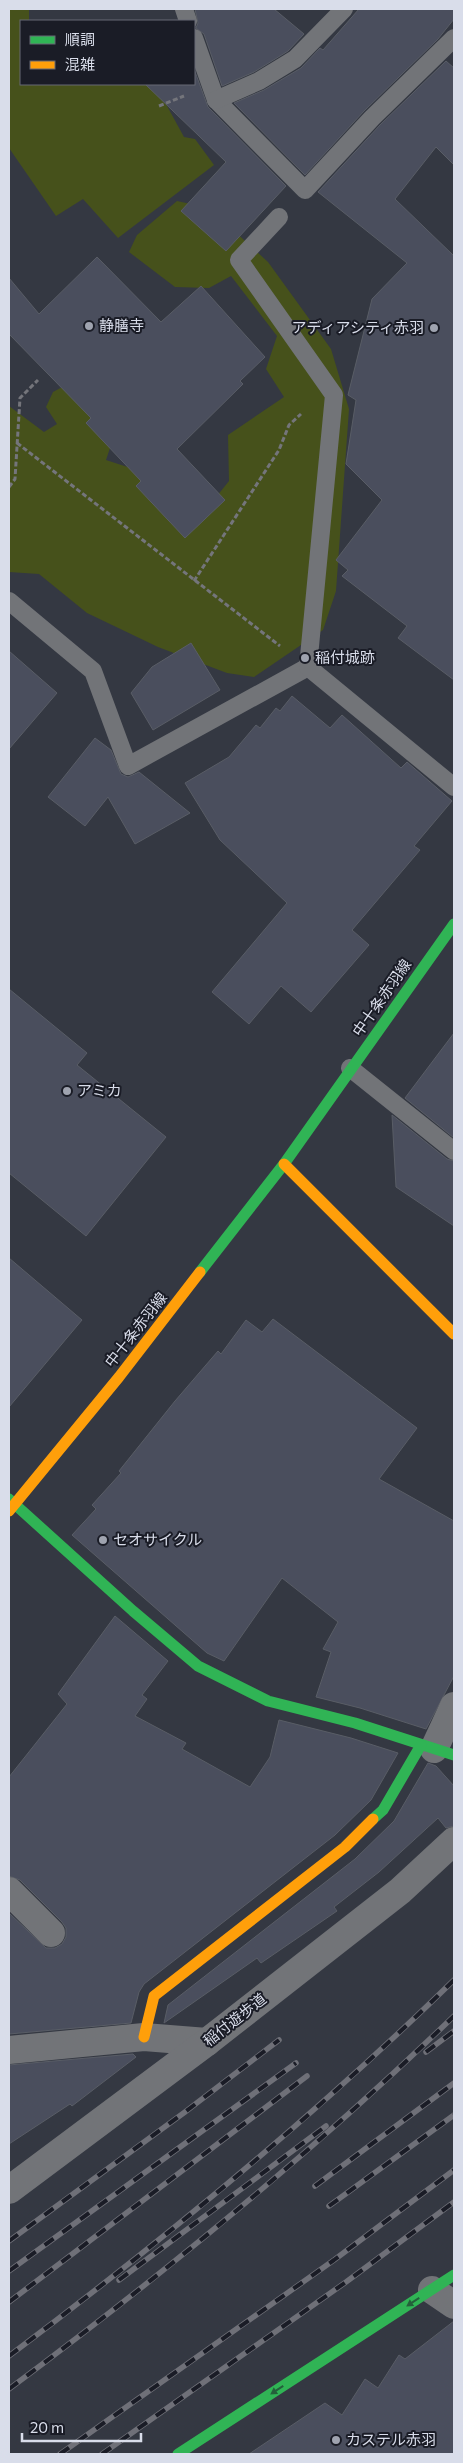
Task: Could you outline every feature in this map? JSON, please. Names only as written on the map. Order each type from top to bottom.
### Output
[{"type":"street","name":"中十条赤羽線","points":[[11,1505],[119,1377],[284,1164],[350,1068],[454,924]]},
{"type":"street","points":[[284,1164],[454,1334]]},
{"type":"street","points":[[11,1505],[198,1666],[268,1701],[355,1723],[436,1750]]},
{"type":"street","points":[[144,2037],[154,1996],[345,1848],[383,1810],[436,1750],[454,1706]]},
{"type":"street","name":"稲付遊歩道","points":[[9,2190],[207,2042],[400,1891],[454,1841]]},
{"type":"street","points":[[9,1891],[52,1934]]},
{"type":"street","points":[[9,2050],[144,2037],[207,2042]]},
{"type":"street","points":[[186,2453],[443,2283],[454,2305]]},
{"type":"lane","points":[[216,100],[259,81],[294,59],[344,9]]},
{"type":"lane","points":[[195,41],[216,100],[305,190],[372,118],[454,38]]},
{"type":"lane","points":[[279,217],[239,260],[334,395],[308,667]]},
{"type":"lane","points":[[9,601],[93,671],[128,766],[308,667]]},
{"type":"lane","points":[[308,667],[454,787]]},
{"type":"lane","points":[[350,1068],[454,1151]]},
{"type":"path","points":[[9,487],[15,479],[20,398],[38,380]]},
{"type":"path","points":[[17,443],[308,667]]},
{"type":"path","points":[[194,581],[279,450]]},
{"type":"green space","points":[[9,9],[29,9],[29,20],[20,20],[20,85],[156,85],[184,137],[195,139],[214,165],[118,238],[83,199],[56,216],[9,148]]},
{"type":"green space","points":[[177,201],[209,208],[268,262],[331,349],[349,409],[336,591],[323,630],[254,677],[227,673],[158,647],[87,613],[39,574],[9,572],[9,406],[44,432],[57,424],[46,407],[53,392],[81,377],[119,421],[106,460],[158,477],[201,516],[229,481],[228,435],[284,397],[266,369],[277,336],[231,276],[209,288],[175,287],[129,252],[137,235]]},
{"type":"building","points":[[195,9],[274,9],[304,34],[288,51],[254,72],[222,86],[204,34],[196,28],[198,23]]},
{"type":"building","points":[[359,9],[454,9],[454,19],[438,39],[364,111],[305,175],[234,103],[264,90],[301,68],[320,48],[323,50]]},
{"type":"building","points":[[446,61],[454,68],[454,165],[436,147],[395,199],[454,256],[454,680],[398,638],[407,626],[342,576],[348,570],[336,560],[382,500],[346,464],[356,400],[348,395],[372,299],[407,263],[318,192],[380,125]]},
{"type":"building","points":[[195,72],[208,107],[286,186],[226,251],[181,211],[226,162],[146,85],[195,85]]},
{"type":"building","points":[[97,257],[161,322],[201,286],[265,357],[240,381],[243,384],[177,449],[225,500],[185,538],[136,486],[141,481],[86,423],[91,418],[9,334],[9,278],[39,314]]},
{"type":"building","points":[[191,643],[220,690],[153,730],[131,693],[152,667]]},
{"type":"building","points":[[9,651],[57,693],[9,749]]},
{"type":"building","points":[[292,696],[330,728],[342,715],[401,768],[407,762],[452,801],[414,846],[420,850],[352,930],[369,945],[311,1012],[281,986],[249,1024],[212,992],[287,903],[220,840],[185,783],[229,757],[256,725],[260,728],[276,708],[280,711]]},
{"type":"building","points":[[95,738],[111,750],[121,774],[128,777],[139,772],[190,813],[135,844],[108,797],[85,826],[48,797]]},
{"type":"building","points":[[9,989],[87,1053],[77,1065],[166,1137],[86,1236],[9,1173]]},
{"type":"building","points":[[454,1033],[454,1138],[405,1098]]},
{"type":"building","points":[[392,1115],[447,1159],[454,1161],[454,1226],[396,1187]]},
{"type":"building","points":[[9,1258],[82,1320],[9,1407]]},
{"type":"building","points":[[273,1319],[417,1428],[379,1479],[454,1521],[454,1676],[426,1729],[360,1708],[316,1697],[331,1652],[323,1649],[338,1622],[282,1578],[224,1661],[207,1653],[72,1535],[96,1509],[92,1505],[121,1473],[119,1471],[175,1401],[218,1351],[221,1354],[246,1320],[262,1332]]},
{"type":"building","points":[[115,1616],[168,1661],[142,1695],[147,1699],[135,1716],[186,1743],[182,1749],[250,1787],[270,1757],[279,1720],[351,1738],[398,1753],[371,1800],[335,1835],[144,1984],[139,1992],[131,2023],[9,2034],[9,1913],[46,1948],[55,1948],[62,1944],[66,1937],[66,1928],[20,1880],[9,1876],[9,1777],[67,1704],[58,1694]]},
{"type":"building","points":[[428,1763],[436,1766],[454,1786],[454,1826],[446,1828],[438,1818],[379,1872],[334,1907],[337,1911],[261,1963],[257,1958],[164,2023],[168,2005],[355,1859],[394,1821]]},
{"type":"building","points":[[133,2054],[136,2057],[72,2106],[70,2104],[9,2144],[9,2065]]},
{"type":"building","points":[[454,2321],[454,2454],[249,2454],[325,2403],[342,2415],[365,2379],[378,2388],[399,2355],[405,2359]]},
{"type":"railway","points":[[9,2356],[125,2267],[238,2175],[348,2080],[454,1980]]},
{"type":"railway","points":[[9,2389],[124,2301],[237,2210],[347,2115],[454,2016]]},
{"type":"railway","points":[[426,2052],[454,2031]]},
{"type":"railway","points":[[9,2241],[185,2112],[279,2040]]},
{"type":"railway","points":[[9,2271],[296,2063]]},
{"type":"railway","points":[[9,2302],[307,2076]]},
{"type":"railway","points":[[315,2186],[454,2083]]},
{"type":"railway","points":[[329,2206],[454,2115]]},
{"type":"railway","points":[[119,2280],[326,2126]]},
{"type":"railway","points":[[60,2454],[334,2260],[454,2170]]},
{"type":"railway","points":[[102,2454],[346,2282],[454,2202]]},
{"type":"traffic: fast","points":[[200,1272],[284,1164],[454,924]]},
{"type":"traffic: fast","points":[[9,1499],[133,1611],[198,1666],[268,1701],[355,1723],[454,1755]]},
{"type":"traffic: fast","points":[[373,1819],[383,1810],[421,1745]]},
{"type":"traffic: fast","points":[[178,2454],[454,2275]]},
{"type":"traffic: slow","points":[[284,1164],[454,1334]]},
{"type":"traffic: slow","points":[[9,1511],[119,1377],[200,1272]]},
{"type":"traffic: slow","points":[[144,2037],[154,1996],[345,1847],[373,1819]]},
{"type":"place","name":"静膳寺","points":[[89,326]]},
{"type":"place","name":"アディアシティ赤羽","points":[[434,328]]},
{"type":"place","name":"稲付城跡","points":[[305,658]]},
{"type":"place","name":"アミカ","points":[[67,1091]]},
{"type":"place","name":"セオサイクル","points":[[103,1540]]},
{"type":"place","name":"カステル赤羽","points":[[336,2440]]}]
